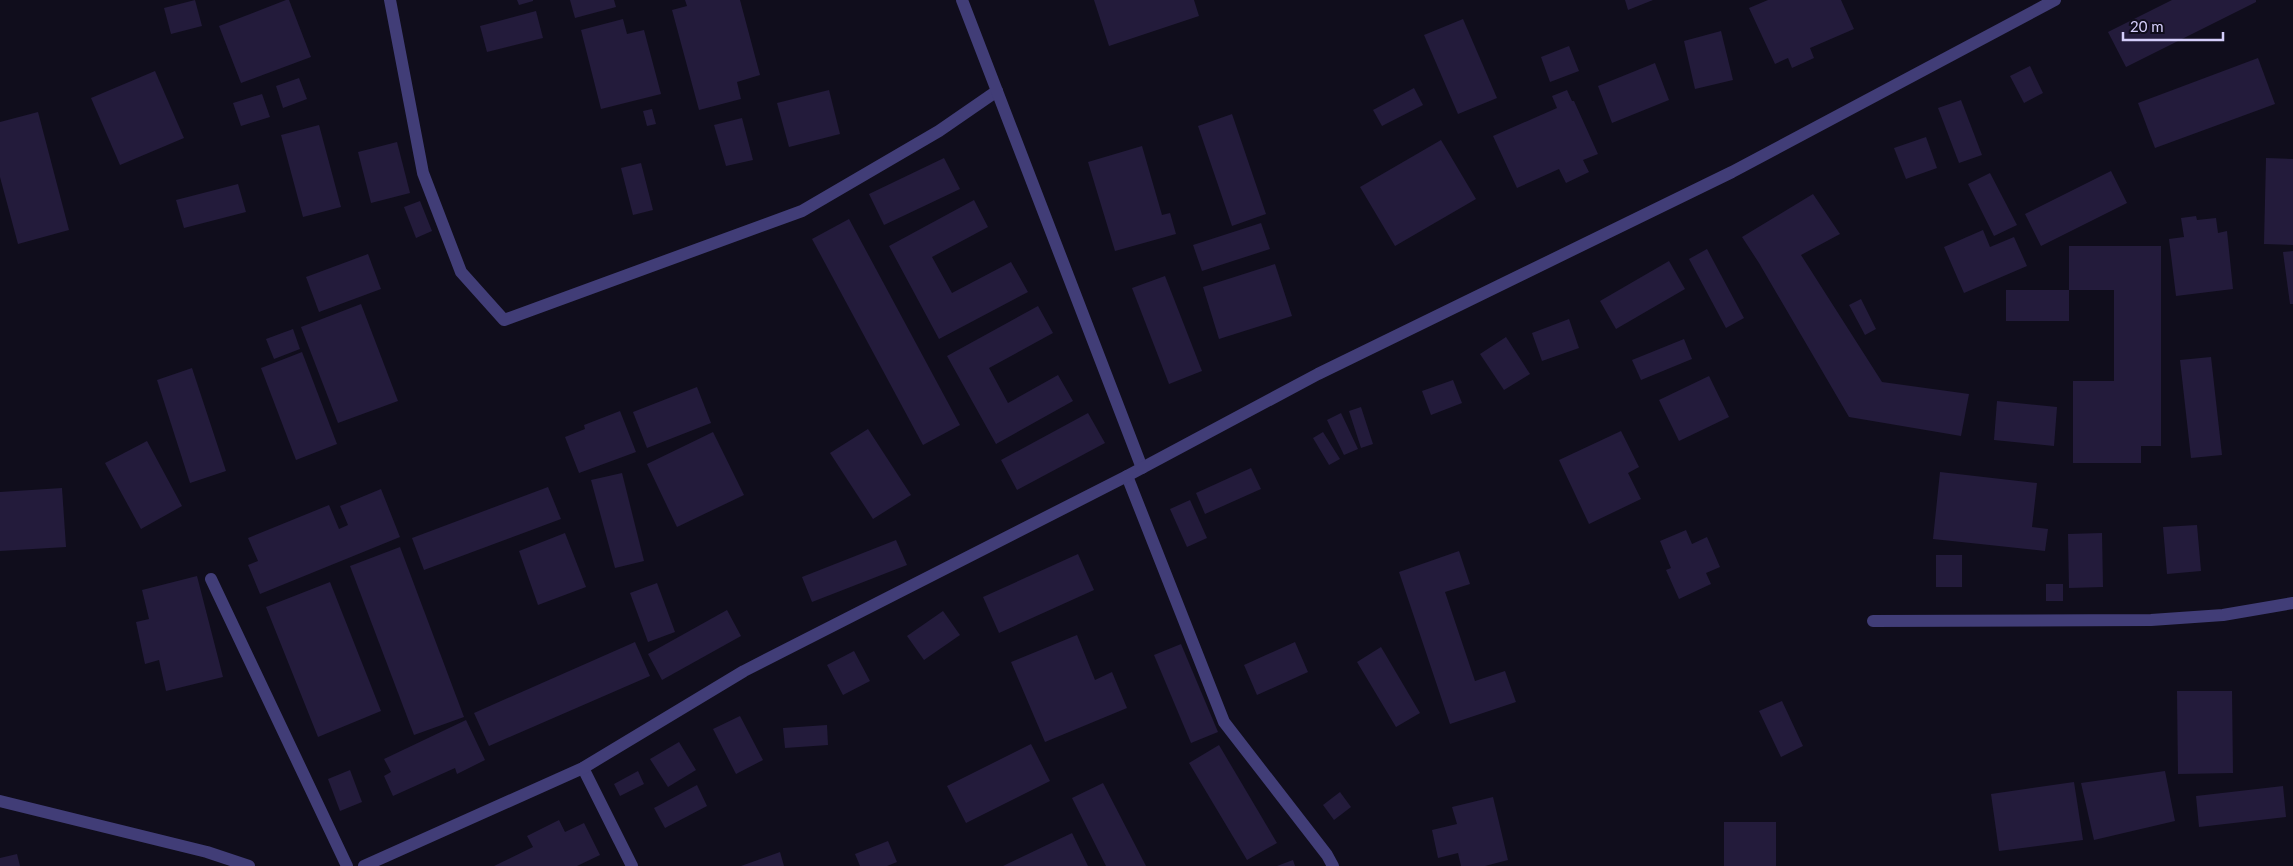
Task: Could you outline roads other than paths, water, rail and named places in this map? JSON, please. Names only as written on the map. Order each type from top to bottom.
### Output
[{"type":"street","points":[[390,0],[423,173],[461,272],[504,320],[802,211],[939,131],[996,92]]},
{"type":"street","points":[[962,0],[1142,468]]},
{"type":"street","points":[[364,866],[583,768],[744,671],[1127,476],[1318,374],[1732,172],[2055,0]]},
{"type":"street","points":[[1127,476],[1224,722],[1333,866]]},
{"type":"street","points":[[211,579],[347,866]]},
{"type":"street","points":[[1873,621],[2150,620],[2223,615],[2293,603]]},
{"type":"street","points":[[583,768],[632,866]]},
{"type":"street","points":[[0,801],[207,852],[249,866]]}]
